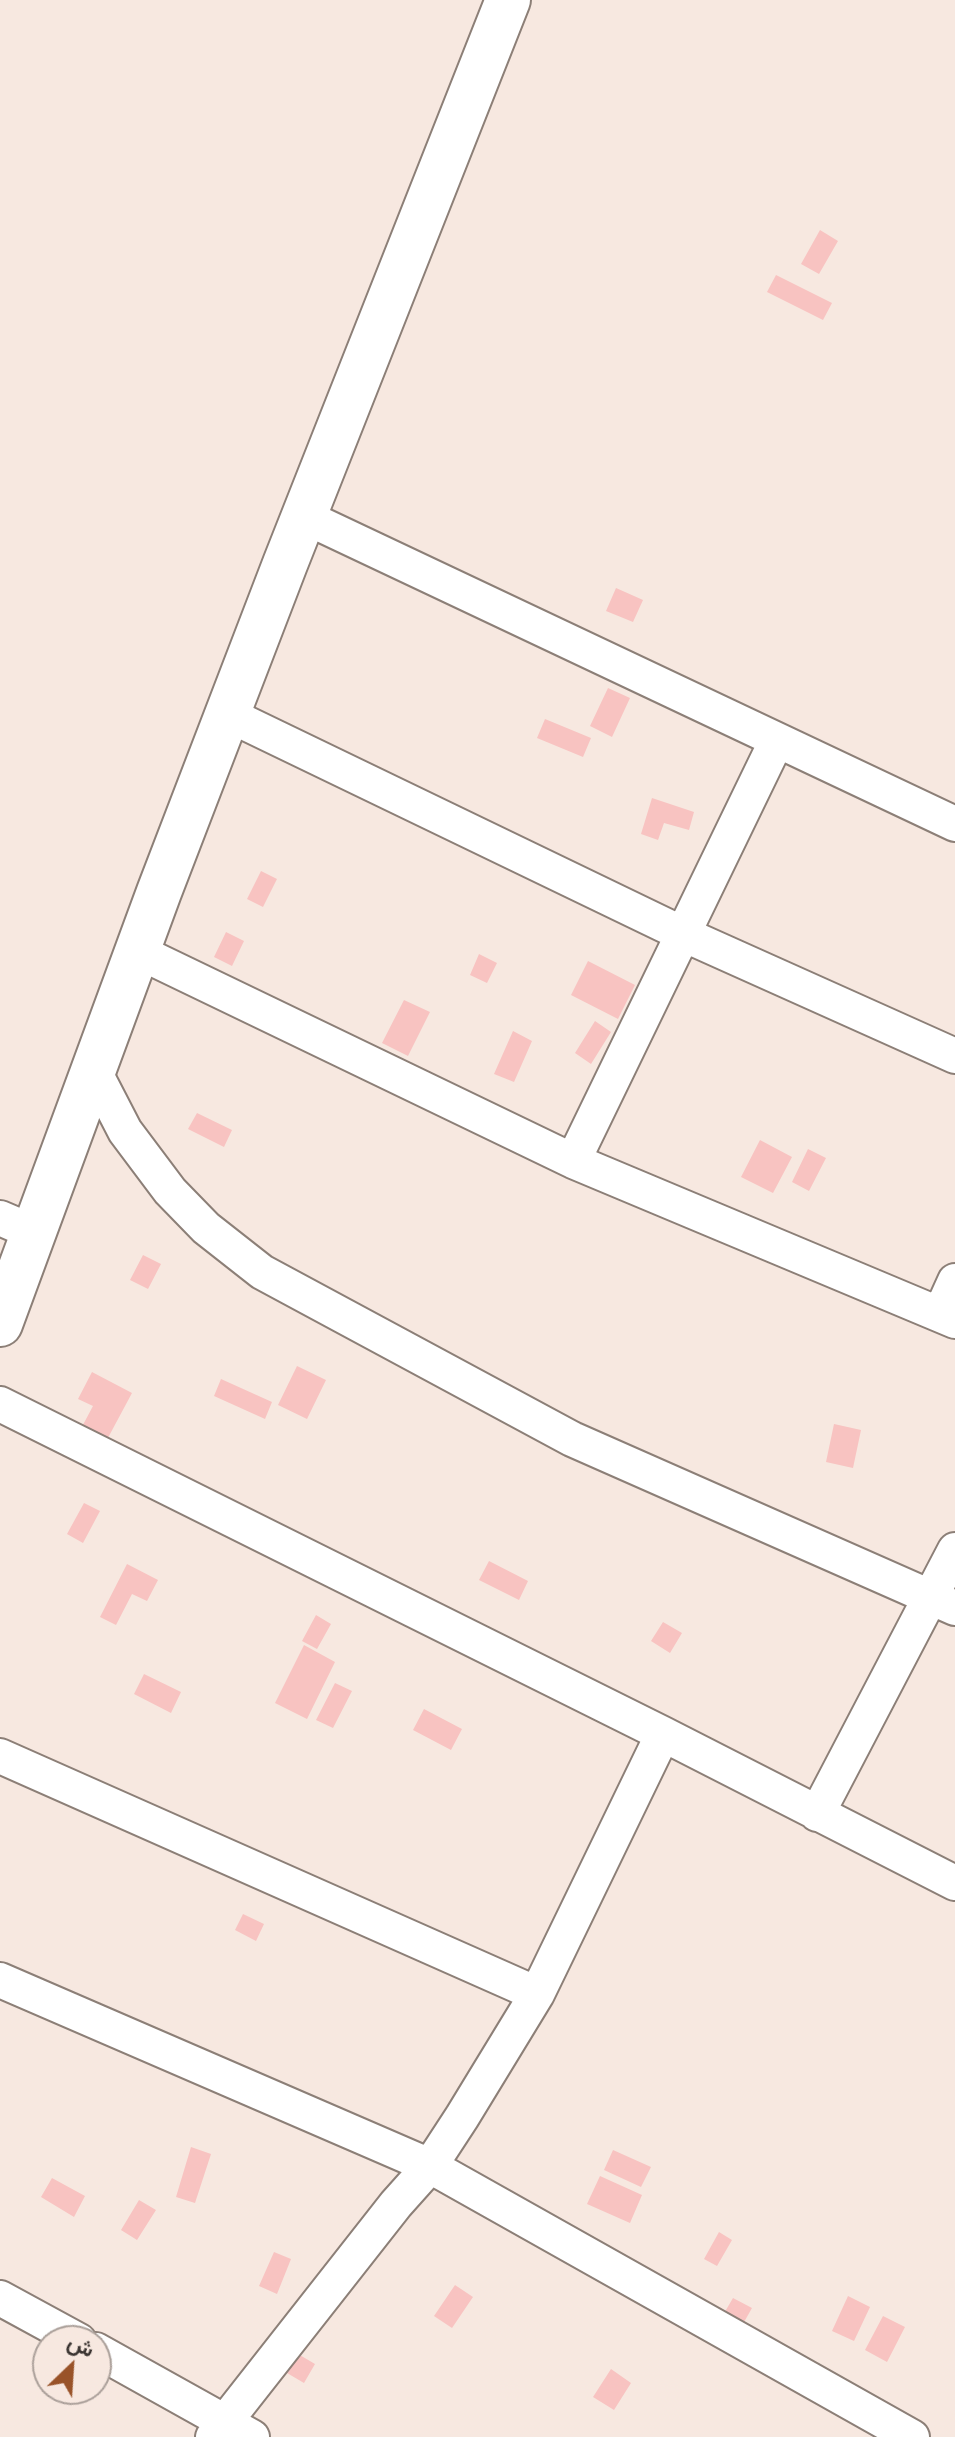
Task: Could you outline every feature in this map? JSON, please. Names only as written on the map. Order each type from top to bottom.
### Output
[{"type":"main road","points":[[0,1324],[18,1225],[94,1071],[303,516],[508,0]]},
{"type":"street","points":[[303,516],[955,824]]},
{"type":"street","points":[[227,714],[683,934],[955,1056]]},
{"type":"street","points":[[573,1161],[777,740]]},
{"type":"street","points":[[137,951],[573,1161],[948,1318],[955,1281]]},
{"type":"street","points":[[94,1071],[125,1131],[170,1191],[206,1228],[262,1272],[572,1439],[943,1601]]},
{"type":"street","points":[[0,1404],[955,1883]]},
{"type":"street","points":[[817,1814],[943,1601],[955,1550]]},
{"type":"street","points":[[218,2428],[396,2204],[430,2166],[537,1994],[663,1734]]},
{"type":"street","points":[[0,1756],[537,1994]]},
{"type":"street","points":[[0,1980],[430,2166],[912,2437]]},
{"type":"street","points":[[0,2298],[50,2325]]},
{"type":"street","points":[[112,2360],[218,2428],[252,2437]]},
{"type":"building","points":[[820,230],[838,241],[819,274],[801,264]]},
{"type":"building","points":[[776,275],[832,303],[823,320],[767,292]]},
{"type":"building","points":[[616,588],[643,600],[633,622],[606,611]]},
{"type":"building","points":[[608,688],[630,698],[612,737],[590,726]]},
{"type":"building","points":[[545,719],[591,738],[583,757],[537,738]]},
{"type":"building","points":[[652,798],[694,812],[689,830],[664,823],[658,840],[641,834]]},
{"type":"building","points":[[261,871],[277,879],[263,907],[247,899]]},
{"type":"building","points":[[226,932],[244,941],[232,966],[214,957]]},
{"type":"building","points":[[479,954],[497,963],[487,983],[470,975]]},
{"type":"building","points":[[588,961],[635,985],[618,1019],[571,995]]},
{"type":"building","points":[[404,1000],[430,1012],[408,1056],[382,1043]]},
{"type":"building","points":[[595,1021],[611,1032],[591,1064],[575,1053]]},
{"type":"building","points":[[513,1031],[532,1041],[514,1082],[494,1074]]},
{"type":"building","points":[[197,1113],[232,1130],[224,1147],[188,1129]]},
{"type":"building","points":[[760,1140],[792,1157],[773,1193],[741,1177]]},
{"type":"building","points":[[808,1149],[826,1158],[809,1191],[792,1182]]},
{"type":"building","points":[[143,1255],[161,1264],[148,1289],[130,1280]]},
{"type":"building","points":[[297,1366],[326,1380],[307,1419],[278,1405]]},
{"type":"building","points":[[92,1372],[132,1393],[102,1449],[77,1436],[93,1406],[78,1399]]},
{"type":"building","points":[[221,1379],[272,1402],[265,1419],[214,1396]]},
{"type":"building","points":[[834,1424],[861,1430],[853,1468],[826,1462]]},
{"type":"building","points":[[84,1503],[100,1511],[83,1543],[67,1534]]},
{"type":"building","points":[[489,1561],[528,1581],[519,1600],[479,1580]]},
{"type":"building","points":[[127,1564],[158,1580],[147,1601],[132,1594],[116,1625],[100,1617]]},
{"type":"building","points":[[316,1615],[331,1624],[317,1649],[302,1641]]},
{"type":"building","points":[[663,1622],[682,1633],[670,1653],[651,1641]]},
{"type":"building","points":[[304,1645],[335,1662],[307,1719],[275,1703]]},
{"type":"building","points":[[144,1674],[181,1692],[171,1713],[134,1694]]},
{"type":"building","points":[[335,1683],[352,1691],[333,1728],[316,1720]]},
{"type":"building","points":[[424,1709],[462,1729],[451,1750],[413,1730]]},
{"type":"building","points":[[243,1914],[264,1924],[256,1941],[235,1930]]},
{"type":"building","points":[[191,2147],[211,2154],[195,2203],[176,2197]]},
{"type":"building","points":[[613,2150],[651,2167],[641,2187],[604,2170]]},
{"type":"building","points":[[600,2176],[642,2195],[630,2223],[587,2204]]},
{"type":"building","points":[[52,2178],[85,2196],[74,2217],[41,2197]]},
{"type":"building","points":[[139,2200],[156,2210],[137,2240],[121,2230]]},
{"type":"building","points":[[719,2232],[732,2240],[717,2266],[704,2259]]},
{"type":"building","points":[[274,2252],[291,2259],[277,2294],[259,2286]]},
{"type":"building","points":[[455,2285],[473,2297],[452,2328],[434,2316]]},
{"type":"building","points":[[848,2296],[870,2307],[854,2341],[832,2331]]},
{"type":"building","points":[[733,2298],[752,2308],[735,2338],[716,2327]]},
{"type":"building","points":[[883,2316],[905,2327],[887,2362],[865,2350]]},
{"type":"building","points":[[298,2354],[315,2364],[304,2383],[287,2373]]},
{"type":"building","points":[[611,2369],[631,2383],[614,2410],[593,2397]]}]
